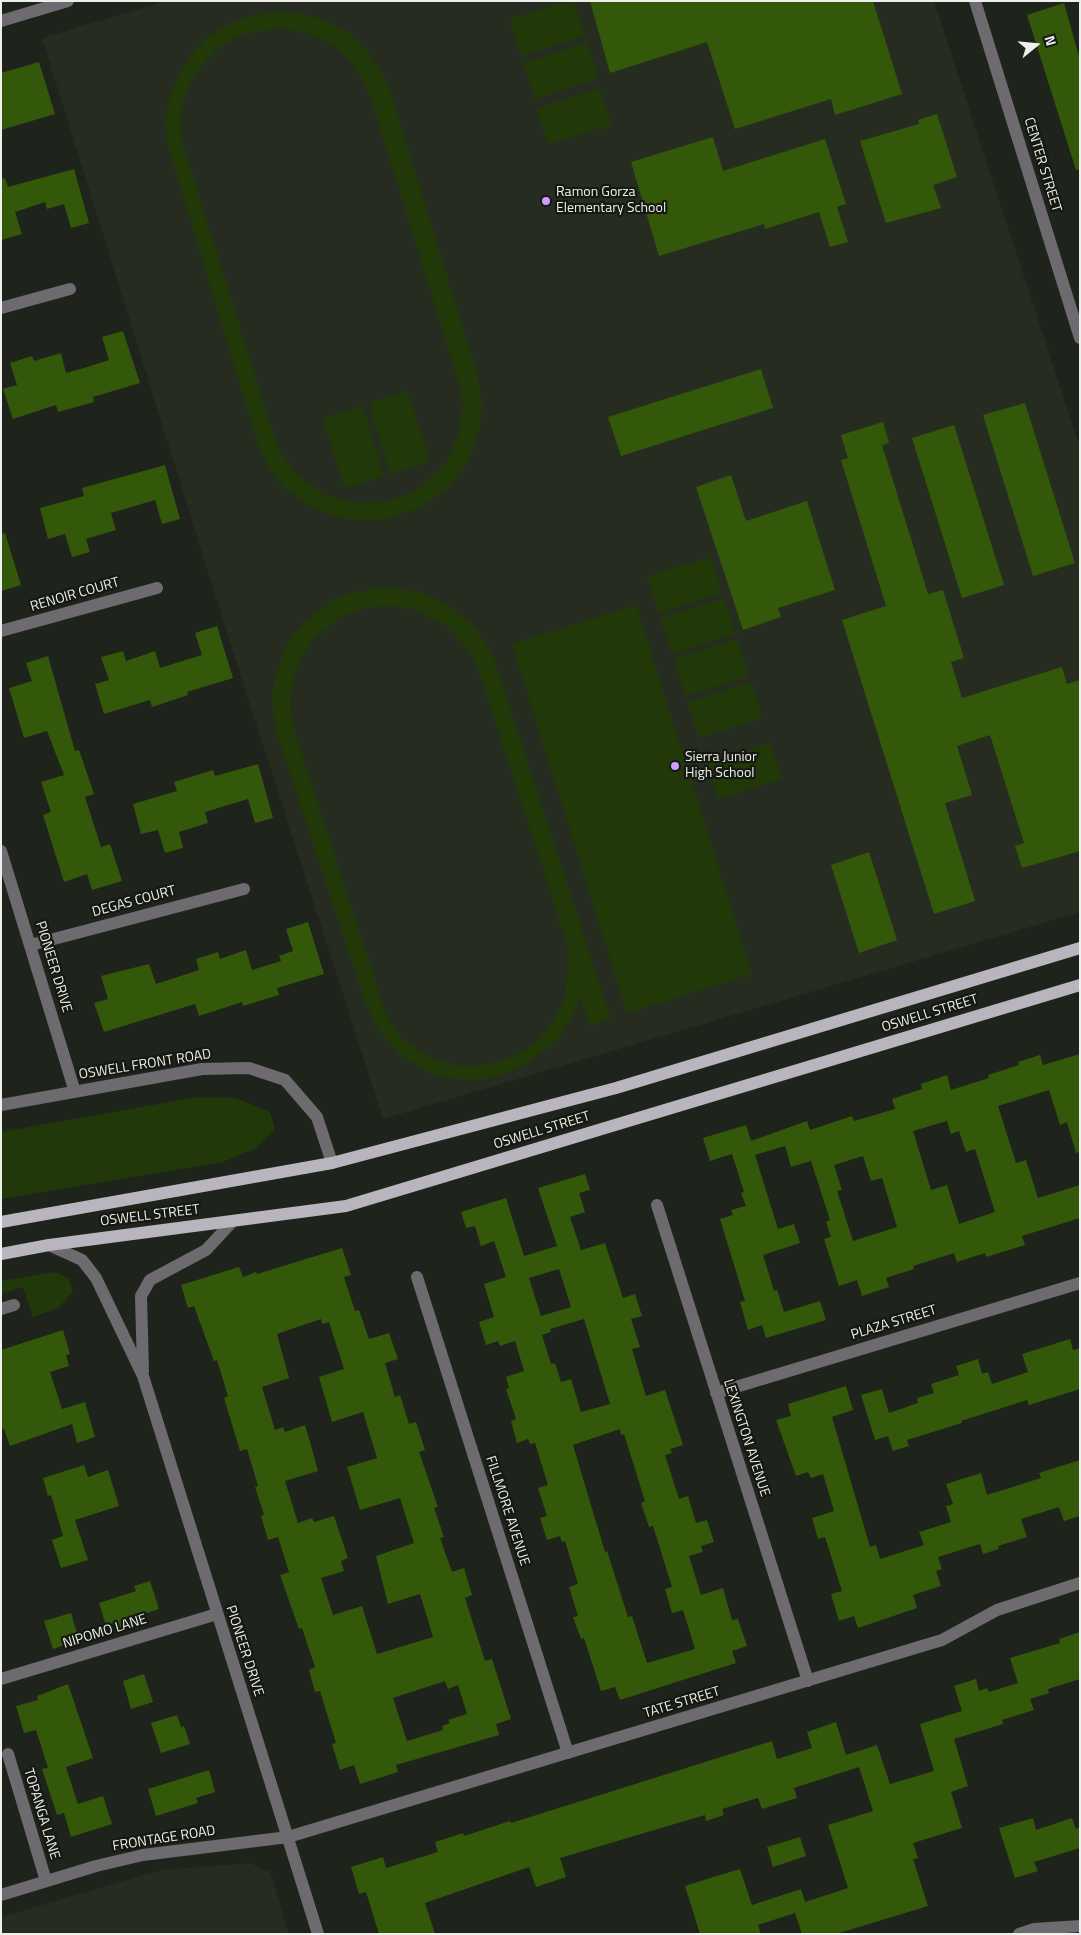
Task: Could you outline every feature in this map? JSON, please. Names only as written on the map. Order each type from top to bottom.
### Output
[{"type":"main road","name":"OSWELL STREET","points":[[1,1222],[332,1163],[616,1088],[1080,948]]},
{"type":"main road","name":"OSWELL STREET","points":[[1,1254],[49,1245],[346,1206],[1080,985]]},
{"type":"street","points":[[1,21],[28,7],[68,1]]},
{"type":"street","name":"CENTER STREET","points":[[975,1],[1079,336]]},
{"type":"street","points":[[1,308],[70,289]]},
{"type":"street","name":"RENOIR COURT","points":[[1,631],[157,588]]},
{"type":"street","name":"PIONEER DRIVE","points":[[1,851],[75,1092]]},
{"type":"street","name":"DEGAS COURT","points":[[31,945],[244,889]]},
{"type":"street","name":"OSWELL FRONT ROAD","points":[[1,1104],[202,1069],[249,1068],[285,1080],[317,1117],[332,1163]]},
{"type":"street","name":"LEXINGTON AVENUE","points":[[657,1205],[808,1681]]},
{"type":"street","name":"PIONEER DRIVE","points":[[143,1376],[141,1296],[150,1280],[206,1250],[232,1221]]},
{"type":"street","name":"PIONEER DRIVE","points":[[49,1245],[82,1260],[96,1278],[143,1376],[318,1934]]},
{"type":"street","name":"FILLMORE AVENUE","points":[[417,1277],[568,1753]]},
{"type":"street","name":"PLAZA STREET","points":[[716,1392],[1080,1283]]},
{"type":"street","points":[[1,1309],[14,1305]]},
{"type":"street","name":"TATE STREET","points":[[288,1837],[942,1640],[997,1610],[1080,1583]]},
{"type":"street","name":"NIPOMO LANE","points":[[1,1680],[217,1614]]},
{"type":"street","name":"TOPANGA LANE","points":[[8,1754],[46,1881]]},
{"type":"street","name":"FRONTAGE ROAD","points":[[46,1881],[143,1855],[288,1837]]},
{"type":"street","points":[[1,1895],[46,1881]]},
{"type":"street","points":[[1019,1934],[1034,1929],[1080,1926]]},
{"type":"shaded area","points":[[166,1],[934,1],[1080,448],[1080,912],[383,1119],[223,620],[42,38]]},
{"type":"shaded area","points":[[251,1863],[262,1870],[270,1871],[289,1934],[1,1934],[1,1917],[161,1870]]},
{"type":"green space","points":[[568,1],[574,1],[585,36],[521,56],[510,19]]},
{"type":"green space","points":[[290,12],[312,16],[332,24],[350,34],[367,51],[381,70],[390,90],[478,377],[482,403],[481,421],[470,458],[449,487],[420,508],[383,520],[346,519],[311,508],[283,486],[270,470],[258,445],[167,142],[166,120],[170,96],[178,76],[191,55],[206,39],[224,27],[244,18],[266,13]],"holes":[[[281,28],[306,33],[322,39],[338,49],[361,76],[370,95],[462,393],[463,408],[459,433],[449,456],[440,470],[417,490],[386,502],[354,503],[325,495],[298,476],[281,453],[274,436],[181,138],[181,113],[184,98],[192,79],[216,50],[246,33]]]},
{"type":"green space","points":[[587,43],[598,79],[535,99],[523,63]]},
{"type":"green space","points":[[600,88],[612,125],[548,144],[537,108]]},
{"type":"green space","points":[[408,391],[430,462],[390,474],[369,403]]},
{"type":"green space","points":[[363,406],[384,476],[344,488],[323,418]]},
{"type":"green space","points":[[711,557],[722,593],[659,613],[647,576]]},
{"type":"green space","points":[[382,587],[418,591],[449,605],[476,629],[486,643],[494,658],[611,1019],[590,1025],[581,997],[570,1021],[559,1038],[526,1065],[499,1076],[477,1080],[445,1078],[430,1073],[399,1054],[375,1024],[367,1007],[277,735],[272,701],[274,683],[284,650],[304,623],[330,602],[347,594]],"holes":[[[394,606],[416,610],[447,626],[470,653],[478,669],[567,943],[568,971],[565,996],[554,1020],[534,1044],[520,1053],[491,1065],[457,1066],[429,1057],[404,1040],[387,1017],[294,729],[290,709],[291,690],[295,672],[303,654],[313,639],[339,618],[373,607]]]},
{"type":"green space","points":[[724,598],[735,634],[672,654],[661,618]]},
{"type":"green space","points":[[636,605],[752,974],[627,1013],[512,644]]},
{"type":"green space","points":[[737,639],[749,676],[685,696],[674,659]]},
{"type":"green space","points":[[751,682],[762,718],[699,738],[687,702]]},
{"type":"green space","points":[[770,743],[782,779],[718,799],[707,763]]},
{"type":"green space","points":[[198,1097],[236,1098],[270,1112],[275,1129],[257,1148],[223,1162],[1,1199],[1,1132]]},
{"type":"green space","points":[[55,1272],[68,1278],[73,1292],[58,1308],[33,1317],[23,1287],[1,1294],[1,1281]]},
{"type":"building","points":[[590,1],[873,1],[902,94],[835,115],[831,99],[735,129],[707,42],[610,73]]},
{"type":"building","points":[[1064,3],[1080,60],[1080,169],[1076,170],[1027,15]]},
{"type":"building","points":[[39,62],[55,114],[1,130],[1,73]]},
{"type":"building","points":[[937,114],[957,177],[933,185],[941,208],[886,223],[860,141],[919,124],[918,120]]},
{"type":"building","points":[[713,137],[723,171],[825,139],[846,204],[837,207],[848,242],[830,247],[819,212],[765,229],[764,224],[659,256],[631,162]]},
{"type":"building","points":[[74,169],[89,223],[71,228],[64,204],[47,209],[45,202],[15,212],[22,234],[1,240],[1,179],[5,178],[8,187]]},
{"type":"building","points":[[123,331],[140,383],[93,397],[94,402],[58,412],[56,405],[13,419],[3,389],[17,385],[10,363],[32,356],[34,361],[61,353],[66,373],[84,368],[109,360],[102,337]]},
{"type":"building","points":[[761,369],[773,408],[621,456],[608,417]]},
{"type":"building","points":[[1025,403],[1075,563],[1033,576],[983,415]]},
{"type":"building","points":[[883,422],[889,443],[882,445],[928,594],[943,590],[964,658],[951,662],[962,698],[1062,667],[1067,684],[1080,680],[1080,851],[1022,868],[1015,846],[1024,843],[990,735],[957,746],[972,795],[945,803],[975,901],[934,914],[842,620],[886,606],[841,460],[848,458],[841,435]]},
{"type":"building","points":[[954,425],[1004,585],[962,598],[912,438]]},
{"type":"building","points":[[165,465],[180,519],[162,524],[155,500],[111,513],[116,530],[86,539],[90,552],[72,557],[65,534],[48,539],[40,508],[84,496],[82,488]]},
{"type":"building","points":[[731,475],[746,521],[807,501],[835,590],[778,608],[781,617],[743,630],[696,487]]},
{"type":"building","points":[[5,533],[21,585],[1,591],[1,534]]},
{"type":"building","points":[[217,626],[233,678],[187,692],[188,695],[152,707],[150,700],[104,714],[95,684],[109,680],[101,657],[123,651],[126,661],[155,651],[160,668],[202,655],[195,633]]},
{"type":"building","points":[[48,656],[75,751],[79,750],[94,794],[85,797],[101,847],[110,844],[122,881],[92,890],[87,874],[64,882],[43,815],[51,812],[41,782],[64,775],[47,731],[24,738],[9,688],[32,681],[26,663]]},
{"type":"building","points":[[258,764],[273,818],[255,823],[248,799],[205,812],[208,823],[179,832],[183,848],[165,853],[158,830],[141,834],[133,804],[177,791],[174,782],[213,770],[215,776]]},
{"type":"building","points":[[869,852],[897,940],[859,953],[831,865]]},
{"type":"building","points":[[308,922],[324,974],[277,988],[279,995],[243,1006],[242,1002],[199,1016],[195,1004],[104,1032],[94,1003],[108,999],[101,976],[149,964],[156,984],[199,970],[196,959],[218,952],[220,959],[246,950],[252,970],[281,961],[279,956],[293,951],[286,929]]},
{"type":"building","points":[[1080,1054],[1080,1152],[1076,1153],[1067,1122],[1060,1125],[1049,1090],[998,1106],[1016,1163],[1026,1160],[1038,1198],[1080,1185],[1080,1218],[1022,1236],[1025,1245],[986,1257],[985,1253],[957,1262],[954,1253],[913,1266],[914,1269],[886,1278],[889,1287],[862,1296],[857,1280],[839,1286],[824,1239],[831,1237],[826,1222],[830,1220],[811,1161],[791,1167],[785,1146],[755,1155],[778,1229],[794,1224],[800,1243],[763,1255],[774,1291],[777,1290],[784,1312],[820,1301],[826,1320],[766,1338],[762,1325],[748,1330],[740,1302],[745,1301],[720,1219],[733,1215],[731,1210],[746,1206],[741,1193],[744,1192],[732,1154],[710,1161],[703,1138],[746,1125],[751,1141],[807,1121],[810,1130],[852,1116],[854,1121],[895,1109],[892,1099],[922,1089],[921,1084],[947,1075],[951,1090],[989,1078],[988,1075],[1019,1065],[1018,1062],[1040,1055],[1043,1065]],"holes":[[[947,1121],[951,1134],[959,1131],[966,1152],[975,1149],[995,1212],[959,1224],[947,1185],[931,1190],[913,1131]],[[863,1156],[871,1181],[882,1178],[897,1227],[853,1241],[837,1191],[842,1190],[834,1165]]]},
{"type":"building","points":[[585,1174],[590,1190],[579,1193],[585,1212],[570,1217],[581,1250],[605,1243],[623,1298],[635,1294],[642,1316],[631,1319],[640,1347],[632,1349],[646,1396],[665,1390],[683,1445],[670,1449],[672,1453],[665,1455],[679,1499],[688,1496],[696,1523],[707,1520],[714,1542],[701,1546],[703,1552],[689,1556],[701,1595],[723,1588],[732,1620],[738,1619],[747,1646],[732,1651],[736,1663],[620,1700],[615,1687],[601,1691],[584,1638],[581,1639],[573,1617],[578,1616],[569,1587],[578,1584],[565,1541],[562,1542],[560,1536],[547,1540],[540,1518],[547,1516],[538,1488],[548,1485],[535,1443],[530,1444],[528,1439],[517,1443],[511,1421],[516,1419],[506,1389],[509,1388],[506,1377],[524,1371],[515,1341],[500,1346],[498,1341],[486,1345],[479,1322],[494,1317],[484,1284],[506,1277],[494,1241],[481,1246],[475,1226],[466,1228],[461,1212],[506,1198],[524,1256],[557,1246],[538,1188]],"holes":[[[559,1269],[571,1307],[541,1316],[529,1278]],[[584,1319],[610,1404],[581,1412],[571,1379],[561,1382],[555,1363],[551,1364],[542,1335],[551,1332],[550,1329]],[[620,1429],[621,1435],[624,1434],[645,1501],[641,1503],[649,1527],[653,1526],[672,1587],[665,1589],[672,1613],[683,1610],[695,1649],[647,1663],[632,1616],[628,1617],[607,1551],[605,1552],[573,1445]]]},
{"type":"building","points":[[342,1248],[351,1275],[344,1277],[355,1311],[359,1310],[369,1339],[389,1333],[398,1359],[385,1363],[395,1397],[400,1395],[409,1424],[416,1422],[425,1450],[419,1452],[438,1507],[434,1508],[444,1537],[440,1538],[452,1572],[464,1568],[472,1595],[465,1598],[485,1661],[492,1659],[511,1719],[496,1724],[499,1735],[396,1765],[398,1772],[360,1784],[354,1765],[340,1770],[332,1744],[336,1743],[320,1691],[315,1692],[309,1670],[315,1667],[302,1628],[299,1629],[280,1575],[289,1572],[278,1537],[268,1540],[261,1516],[264,1515],[255,1487],[258,1486],[247,1449],[240,1451],[224,1398],[228,1396],[217,1360],[214,1361],[194,1306],[188,1308],[181,1285],[239,1267],[243,1277],[256,1272],[257,1274]],"holes":[[[321,1319],[322,1324],[329,1322],[344,1369],[319,1377],[332,1422],[363,1412],[377,1458],[347,1467],[360,1510],[400,1498],[414,1543],[376,1556],[388,1604],[420,1594],[433,1637],[377,1654],[362,1606],[333,1615],[321,1578],[344,1571],[341,1561],[348,1558],[334,1516],[314,1522],[312,1518],[298,1523],[285,1481],[318,1471],[305,1425],[285,1432],[283,1427],[275,1430],[262,1387],[289,1378],[277,1334]],[[445,1681],[448,1689],[458,1685],[467,1714],[448,1720],[450,1723],[442,1726],[443,1730],[407,1741],[393,1698]]]},
{"type":"building","points":[[63,1330],[70,1354],[66,1355],[69,1366],[50,1372],[62,1409],[85,1402],[95,1437],[77,1443],[72,1424],[10,1446],[4,1429],[1,1430],[1,1350]]},
{"type":"building","points":[[1070,1339],[1073,1350],[1080,1348],[1080,1389],[1029,1405],[1027,1400],[961,1421],[962,1423],[907,1440],[909,1446],[893,1451],[888,1436],[875,1440],[861,1395],[882,1389],[889,1413],[918,1403],[917,1398],[934,1393],[931,1384],[959,1375],[956,1366],[978,1359],[982,1374],[988,1372],[992,1384],[1028,1372],[1022,1354]]},
{"type":"building","points":[[846,1386],[853,1410],[832,1417],[870,1547],[876,1545],[880,1559],[924,1545],[919,1532],[951,1522],[946,1506],[953,1504],[946,1484],[981,1473],[987,1495],[1041,1478],[1039,1473],[1080,1460],[1080,1516],[1064,1521],[1059,1507],[1021,1519],[1027,1537],[998,1546],[999,1549],[983,1554],[980,1544],[938,1557],[942,1569],[936,1571],[941,1586],[913,1595],[917,1608],[858,1628],[854,1616],[839,1621],[831,1594],[842,1591],[825,1537],[818,1539],[812,1518],[834,1511],[823,1474],[811,1478],[808,1472],[796,1476],[776,1420],[791,1416],[788,1404]]},
{"type":"building","points":[[84,1465],[88,1477],[108,1470],[119,1506],[75,1520],[88,1560],[61,1568],[52,1540],[63,1536],[51,1495],[48,1496],[43,1478]]},
{"type":"building","points":[[150,1581],[159,1609],[144,1614],[147,1623],[116,1633],[113,1623],[106,1626],[99,1603],[136,1591],[134,1586]]},
{"type":"building","points":[[71,1613],[79,1640],[53,1649],[44,1621]]},
{"type":"building","points":[[1080,1632],[1080,1679],[1048,1689],[1049,1693],[1030,1699],[1034,1710],[1002,1720],[1003,1724],[954,1739],[968,1786],[951,1792],[962,1828],[913,1843],[918,1858],[913,1859],[928,1906],[836,1934],[802,1934],[795,1913],[758,1925],[761,1934],[700,1934],[685,1886],[710,1878],[740,1869],[752,1905],[801,1889],[805,1902],[848,1888],[828,1825],[873,1811],[859,1767],[794,1788],[797,1798],[762,1809],[758,1798],[722,1809],[724,1815],[706,1821],[705,1815],[560,1858],[566,1877],[536,1887],[529,1867],[425,1903],[435,1934],[379,1934],[366,1892],[359,1894],[351,1867],[383,1857],[386,1868],[438,1852],[435,1842],[463,1833],[464,1836],[510,1821],[511,1823],[772,1741],[777,1759],[812,1748],[807,1732],[836,1722],[846,1755],[877,1745],[890,1784],[934,1771],[920,1724],[962,1711],[954,1686],[976,1679],[979,1691],[987,1688],[989,1692],[1018,1683],[1010,1658],[1060,1643],[1059,1639]]},
{"type":"building","points":[[144,1674],[153,1702],[131,1709],[123,1681]]},
{"type":"building","points":[[68,1684],[93,1758],[66,1767],[78,1804],[103,1796],[112,1824],[71,1837],[64,1813],[57,1815],[42,1769],[48,1768],[36,1730],[24,1733],[16,1706],[38,1700],[37,1696]]},
{"type":"building","points":[[177,1715],[181,1727],[184,1726],[190,1744],[161,1753],[151,1723]]},
{"type":"building","points":[[209,1770],[215,1792],[196,1798],[198,1803],[156,1816],[148,1789]]},
{"type":"building","points":[[1033,1818],[1036,1830],[1072,1818],[1076,1829],[1080,1827],[1080,1848],[1034,1862],[1038,1871],[1015,1878],[999,1828]]},
{"type":"building","points":[[800,1837],[806,1856],[773,1867],[767,1847]]},
{"type":"place","name":"Ramon Gorza Elementary School","points":[[546,201]]},
{"type":"place","name":"Sierra Junior High School","points":[[675,766]]}]
